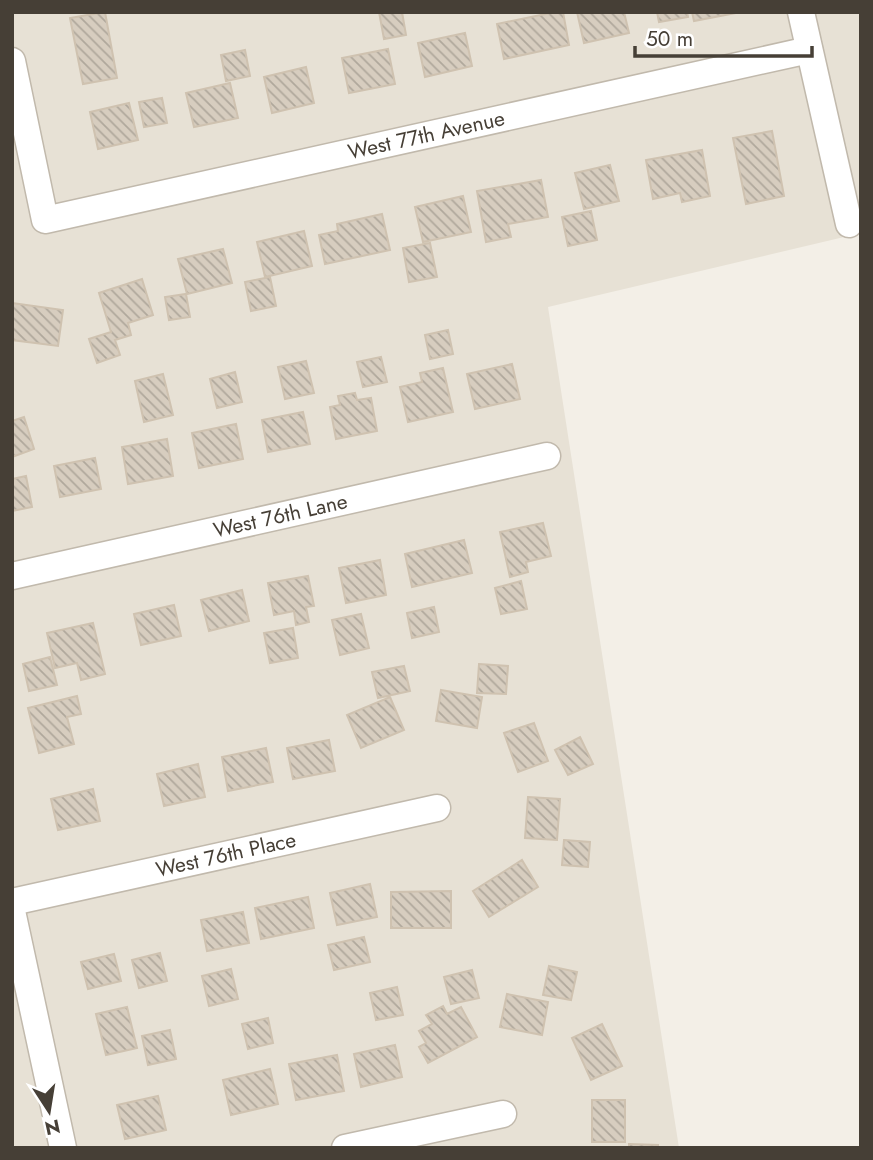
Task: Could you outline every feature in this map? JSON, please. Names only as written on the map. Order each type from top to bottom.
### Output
[{"type":"street","points":[[801,12],[849,224]]},
{"type":"street","name":"West 77th Avenue","points":[[12,61],[45,220],[809,50]]},
{"type":"street","name":"West 76th Lane","points":[[12,576],[547,456]]},
{"type":"street","name":"West 76th Place","points":[[12,902],[438,808]]},
{"type":"street","points":[[12,911],[62,1148]]},
{"type":"street","points":[[345,1148],[503,1114]]},
{"type":"shaded area","points":[[12,12],[861,12],[861,233],[548,307],[679,1148],[12,1148]]},
{"type":"building","points":[[105,12],[117,78],[83,84],[70,18]]},
{"type":"building","points":[[379,12],[402,12],[406,35],[384,39]]},
{"type":"building","points":[[563,12],[569,45],[504,59],[497,24]]},
{"type":"building","points":[[577,12],[624,12],[629,33],[584,43]]},
{"type":"building","points":[[657,12],[687,12],[688,17],[659,22]]},
{"type":"building","points":[[692,12],[741,12],[694,21]]},
{"type":"building","points":[[465,33],[472,66],[425,77],[418,43]]},
{"type":"building","points":[[388,49],[395,84],[349,93],[342,58]]},
{"type":"building","points":[[245,50],[250,76],[226,81],[221,55]]},
{"type":"building","points":[[306,67],[314,103],[272,113],[264,77]]},
{"type":"building","points":[[230,83],[238,118],[194,127],[186,93]]},
{"type":"building","points":[[162,98],[167,123],[144,127],[139,102]]},
{"type":"building","points":[[129,103],[138,140],[98,149],[90,112]]},
{"type":"building","points":[[772,131],[784,196],[746,204],[733,138]]},
{"type":"building","points":[[702,150],[710,196],[682,202],[680,193],[653,199],[646,160]]},
{"type":"building","points":[[610,165],[619,201],[584,209],[575,173]]},
{"type":"building","points":[[541,180],[548,217],[508,224],[511,237],[486,242],[477,191]]},
{"type":"building","points":[[463,196],[471,232],[423,242],[415,207]]},
{"type":"building","points":[[591,211],[597,240],[568,246],[562,217]]},
{"type":"building","points":[[382,214],[390,250],[325,264],[319,235],[338,231],[337,224]]},
{"type":"building","points":[[304,231],[312,266],[265,277],[257,242]]},
{"type":"building","points":[[430,243],[437,277],[409,282],[403,248]]},
{"type":"building","points":[[223,249],[232,283],[187,294],[178,259]]},
{"type":"building","points":[[270,277],[276,306],[251,311],[245,282]]},
{"type":"building","points":[[142,279],[153,315],[128,323],[131,335],[115,340],[120,355],[97,363],[89,339],[111,332],[99,293]]},
{"type":"building","points":[[186,294],[190,317],[169,320],[165,297]]},
{"type":"building","points":[[12,303],[63,310],[58,346],[12,340]]},
{"type":"building","points":[[448,330],[453,354],[430,359],[425,335]]},
{"type":"building","points":[[381,357],[387,382],[363,387],[357,362]]},
{"type":"building","points":[[306,361],[314,393],[285,399],[278,367]]},
{"type":"building","points":[[512,364],[520,399],[475,409],[467,374]]},
{"type":"building","points":[[443,368],[453,412],[408,422],[400,387],[422,382],[420,373]]},
{"type":"building","points":[[235,372],[242,402],[217,408],[210,379]]},
{"type":"building","points":[[163,374],[173,415],[144,422],[135,381]]},
{"type":"building","points":[[355,393],[357,400],[371,398],[377,431],[336,439],[330,407],[340,405],[338,396]]},
{"type":"building","points":[[303,412],[310,444],[268,452],[262,420]]},
{"type":"building","points":[[24,417],[34,449],[12,457],[12,421]]},
{"type":"building","points":[[236,424],[243,459],[199,468],[192,433]]},
{"type":"building","points":[[167,439],[173,476],[128,484],[122,447]]},
{"type":"building","points":[[95,458],[101,489],[60,497],[54,466]]},
{"type":"building","points":[[26,476],[32,507],[12,511],[12,479]]},
{"type":"building","points":[[543,523],[551,556],[526,562],[528,572],[510,577],[500,532]]},
{"type":"building","points":[[464,540],[472,573],[412,587],[405,554]]},
{"type":"building","points":[[380,560],[386,595],[346,603],[339,568]]},
{"type":"building","points":[[308,576],[314,606],[306,607],[309,622],[296,625],[294,611],[274,615],[268,583]]},
{"type":"building","points":[[521,581],[527,609],[501,614],[495,588]]},
{"type":"building","points":[[242,590],[249,621],[209,631],[201,600]]},
{"type":"building","points":[[174,605],[181,636],[141,645],[134,614]]},
{"type":"building","points":[[434,607],[439,632],[412,638],[407,613]]},
{"type":"building","points":[[361,614],[369,648],[340,655],[332,620]]},
{"type":"building","points":[[93,623],[105,674],[81,680],[77,663],[55,668],[47,633]]},
{"type":"building","points":[[293,628],[298,658],[270,663],[264,633]]},
{"type":"building","points":[[50,657],[57,685],[29,691],[23,664]]},
{"type":"building","points":[[479,664],[508,666],[506,694],[477,693]]},
{"type":"building","points":[[404,666],[410,691],[378,698],[372,672]]},
{"type":"building","points":[[441,690],[482,697],[477,728],[436,721]]},
{"type":"building","points":[[77,696],[81,714],[67,717],[74,744],[39,753],[28,708]]},
{"type":"building","points":[[390,697],[404,730],[361,748],[347,715]]},
{"type":"building","points":[[534,723],[548,761],[518,772],[504,733]]},
{"type":"building","points":[[580,737],[593,764],[568,775],[555,750]]},
{"type":"building","points":[[329,740],[335,771],[293,779],[287,748]]},
{"type":"building","points":[[266,748],[273,782],[228,791],[222,757]]},
{"type":"building","points":[[198,764],[205,797],[164,806],[157,774]]},
{"type":"building","points":[[93,789],[100,821],[58,830],[51,799]]},
{"type":"building","points":[[528,797],[560,799],[557,840],[525,838]]},
{"type":"building","points":[[564,840],[590,842],[588,867],[562,865]]},
{"type":"building","points":[[522,860],[538,887],[489,917],[473,891]]},
{"type":"building","points":[[370,884],[377,917],[337,925],[330,893]]},
{"type":"building","points":[[451,891],[451,928],[391,928],[391,892]]},
{"type":"building","points":[[308,897],[314,928],[261,939],[255,908]]},
{"type":"building","points":[[243,912],[249,943],[207,951],[201,920]]},
{"type":"building","points":[[364,937],[370,962],[334,970],[328,945]]},
{"type":"building","points":[[160,953],[167,981],[139,988],[132,960]]},
{"type":"building","points":[[114,954],[121,981],[88,989],[81,962]]},
{"type":"building","points":[[549,966],[577,972],[571,1000],[543,995]]},
{"type":"building","points":[[231,969],[238,999],[209,1006],[202,976]]},
{"type":"building","points":[[472,970],[479,998],[451,1004],[444,977]]},
{"type":"building","points":[[397,987],[403,1015],[376,1020],[370,993]]},
{"type":"building","points":[[507,994],[548,1002],[542,1035],[500,1027]]},
{"type":"building","points":[[443,1006],[447,1014],[461,1007],[477,1037],[428,1063],[419,1047],[426,1043],[419,1031],[432,1024],[426,1015]]},
{"type":"building","points":[[127,1007],[137,1048],[106,1055],[96,1014]]},
{"type":"building","points":[[268,1018],[273,1043],[248,1049],[242,1024]]},
{"type":"building","points":[[602,1024],[622,1066],[591,1080],[572,1038]]},
{"type":"building","points":[[170,1030],[176,1059],[148,1065],[142,1036]]},
{"type":"building","points":[[395,1045],[402,1077],[361,1087],[354,1054]]},
{"type":"building","points":[[337,1055],[344,1091],[296,1100],[289,1064]]},
{"type":"building","points":[[270,1069],[278,1104],[231,1115],[223,1080]]},
{"type":"building","points":[[158,1096],[166,1130],[125,1139],[117,1105]]},
{"type":"building","points":[[592,1100],[625,1100],[625,1142],[592,1142]]},
{"type":"building","points":[[629,1144],[658,1145],[658,1148],[629,1148]]}]
